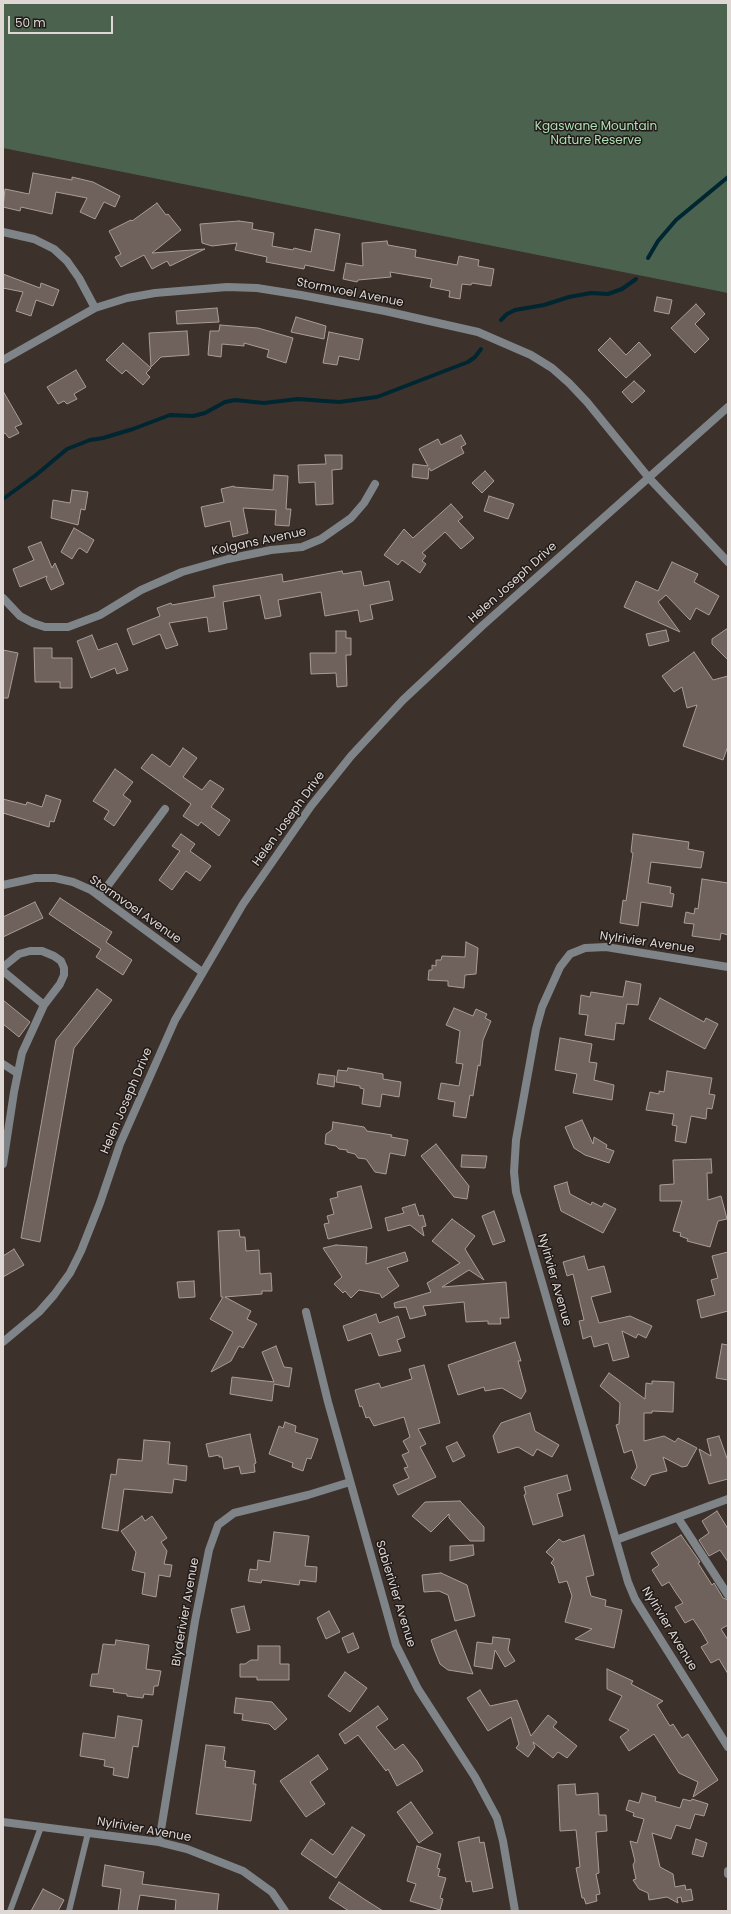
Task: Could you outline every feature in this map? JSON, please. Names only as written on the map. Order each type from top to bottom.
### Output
[{"type":"street","points":[[3,232],[34,239],[54,249],[67,261],[79,278],[95,308]]},
{"type":"street","name":"Stormvoel Avenue","points":[[3,360],[95,308],[127,298],[155,293],[227,287],[257,288],[385,311],[478,332],[531,355],[552,368],[587,402],[649,478],[728,562]]},
{"type":"street","name":"Helen Joseph Drive","points":[[3,1342],[39,1312],[70,1273],[81,1251],[97,1210],[120,1144],[151,1072],[176,1020],[202,972],[243,904],[278,851],[311,806],[351,756],[403,700],[455,651],[728,407]]},
{"type":"street","name":"Kolgans Avenue","points":[[3,598],[20,616],[33,623],[45,627],[68,627],[100,615],[141,590],[182,572],[228,559],[271,550],[302,547],[321,539],[351,518],[364,503],[375,484]]},
{"type":"street","points":[[100,896],[165,809]]},
{"type":"street","name":"Stormvoel Avenue","points":[[3,885],[35,878],[55,878],[73,882],[100,896],[202,972]]},
{"type":"street","name":"Nylrivier Avenue","points":[[728,967],[606,947],[585,948],[570,954],[560,967],[542,1007],[531,1050],[516,1140],[514,1172],[516,1192],[616,1540],[635,1599],[728,1747]]},
{"type":"street","points":[[3,967],[19,954],[30,951],[42,951],[61,961],[64,968],[64,975],[60,984],[44,1005],[28,1038],[17,1073],[3,1164]]},
{"type":"street","points":[[3,971],[44,1005]]},
{"type":"street","points":[[3,1064],[17,1073]]},
{"type":"street","name":"Sabierivier Avenue","points":[[306,1312],[350,1482],[396,1645],[418,1689],[475,1777],[497,1818],[503,1841],[515,1911]]},
{"type":"street","name":"Blyderivier Avenue","points":[[159,1842],[197,1614],[209,1550],[218,1525],[234,1513],[308,1495],[350,1482]]},
{"type":"street","points":[[616,1540],[728,1499]]},
{"type":"street","points":[[678,1518],[728,1595]]},
{"type":"street","name":"Nylrivier Avenue","points":[[3,1822],[159,1842],[187,1849],[243,1871],[272,1892],[286,1911]]},
{"type":"lane","points":[[10,1911],[41,1827]]},
{"type":"lane","points":[[70,1911],[88,1833]]},
{"type":"green space","name":"Kgaswane Mountain Nature Reserve","points":[[3,3],[728,3],[728,293],[3,148]]},
{"type":"building","points":[[33,173],[72,180],[72,177],[93,182],[120,196],[115,207],[104,202],[95,219],[80,212],[87,198],[56,192],[52,214],[21,207],[20,211],[3,207],[5,189],[29,194]]},
{"type":"building","points":[[157,203],[166,215],[168,214],[181,230],[152,253],[205,249],[170,266],[167,261],[152,269],[144,255],[121,267],[115,257],[121,254],[109,231],[131,220],[132,221]]},
{"type":"building","points":[[239,221],[253,223],[252,229],[274,233],[272,246],[293,250],[294,248],[311,252],[315,229],[340,234],[334,271],[305,265],[304,269],[266,262],[267,257],[235,250],[237,243],[212,246],[202,243],[200,224]]},
{"type":"building","points":[[387,241],[388,245],[416,250],[415,257],[457,265],[459,256],[479,260],[478,266],[494,269],[491,286],[472,283],[471,285],[462,284],[460,299],[449,297],[450,291],[430,287],[432,279],[390,272],[391,277],[358,280],[357,282],[343,279],[346,263],[363,266],[362,243]]},
{"type":"building","points":[[3,274],[40,288],[41,283],[59,290],[53,306],[36,300],[31,316],[16,311],[23,292],[3,288]]},
{"type":"building","points":[[657,297],[672,300],[669,314],[654,311]]},
{"type":"building","points":[[696,304],[705,314],[695,324],[709,339],[695,353],[671,328]]},
{"type":"building","points":[[217,308],[219,322],[177,324],[176,311]]},
{"type":"building","points":[[296,317],[326,326],[324,339],[291,332]]},
{"type":"building","points":[[220,325],[258,328],[293,338],[286,363],[267,357],[269,350],[244,343],[244,346],[222,344],[221,357],[208,355],[210,331],[219,331]]},
{"type":"building","points":[[187,331],[189,355],[161,357],[151,367],[149,333]]},
{"type":"building","points":[[329,332],[363,339],[359,360],[339,356],[337,365],[323,363]]},
{"type":"building","points":[[610,338],[626,355],[639,342],[651,355],[626,378],[598,350]]},
{"type":"building","points":[[123,343],[151,368],[146,373],[150,377],[143,385],[126,370],[122,374],[106,360]]},
{"type":"building","points":[[76,370],[86,387],[74,394],[77,399],[67,404],[64,401],[58,404],[47,387]]},
{"type":"building","points":[[634,381],[645,391],[632,403],[622,392]]},
{"type":"building","points":[[3,391],[22,424],[15,427],[19,433],[9,438],[5,433],[3,434]]},
{"type":"building","points":[[461,435],[466,444],[461,447],[464,453],[431,471],[429,468],[428,479],[412,477],[413,464],[428,466],[419,449],[438,439],[441,445]]},
{"type":"building","points":[[325,455],[342,455],[342,469],[332,470],[333,504],[316,505],[315,482],[299,483],[298,465],[326,464]]},
{"type":"building","points":[[485,471],[494,481],[482,493],[472,483]]},
{"type":"building","points":[[274,475],[288,476],[286,509],[291,509],[289,526],[275,525],[276,510],[243,508],[248,533],[233,537],[230,521],[205,527],[201,507],[224,502],[221,489],[234,486],[273,490]]},
{"type":"building","points":[[72,490],[88,492],[85,510],[81,509],[78,525],[51,518],[53,500],[70,503]]},
{"type":"building","points":[[489,496],[514,504],[508,519],[484,511]]},
{"type":"building","points":[[451,504],[463,517],[458,521],[474,538],[461,549],[445,532],[422,553],[426,556],[422,561],[426,564],[420,573],[402,560],[398,565],[384,555],[404,529],[413,538]]},
{"type":"building","points":[[74,528],[94,540],[87,553],[80,548],[72,559],[61,552]]},
{"type":"building","points":[[41,542],[52,568],[55,563],[64,584],[51,590],[46,579],[47,576],[20,587],[13,569],[34,560],[28,547]]},
{"type":"building","points":[[672,562],[698,574],[694,582],[719,596],[709,615],[696,608],[690,620],[666,595],[658,602],[680,632],[624,607],[636,581],[658,591]]},
{"type":"building","points":[[342,571],[343,574],[361,571],[364,586],[389,581],[393,600],[370,605],[373,619],[360,622],[358,610],[325,616],[321,592],[278,600],[281,616],[265,619],[260,595],[223,602],[227,629],[209,632],[207,617],[169,623],[178,645],[166,649],[160,634],[133,645],[127,629],[160,616],[157,608],[171,603],[172,605],[215,597],[213,586],[282,574],[283,582]]},
{"type":"building","points":[[728,628],[728,660],[712,644],[712,639]]},
{"type":"building","points":[[666,630],[669,641],[649,646],[646,634]]},
{"type":"building","points":[[336,631],[346,631],[346,638],[351,638],[351,655],[346,655],[347,686],[337,687],[336,673],[311,674],[310,653],[336,653]]},
{"type":"building","points":[[92,635],[98,650],[117,643],[128,670],[117,674],[115,668],[91,678],[77,641]]},
{"type":"building","points":[[34,648],[52,648],[52,658],[72,658],[72,688],[60,688],[60,682],[35,682]]},
{"type":"building","points":[[3,650],[18,653],[8,698],[3,698]]},
{"type":"building","points":[[694,652],[713,680],[728,676],[728,746],[723,760],[683,746],[697,705],[687,708],[682,687],[674,692],[662,676]]},
{"type":"building","points":[[183,748],[197,758],[183,777],[202,790],[210,780],[224,789],[211,807],[230,820],[219,836],[201,822],[198,826],[183,816],[191,804],[141,768],[152,754],[170,767]]},
{"type":"building","points":[[115,769],[133,782],[123,795],[131,801],[114,826],[104,819],[109,811],[93,801]]},
{"type":"building","points":[[46,795],[61,800],[54,822],[50,821],[49,827],[3,813],[3,799],[26,805],[27,802],[42,807]]},
{"type":"building","points":[[181,834],[195,844],[190,851],[211,866],[200,881],[186,871],[172,890],[159,880],[180,851],[172,846]]},
{"type":"building","points":[[633,834],[689,842],[688,849],[704,852],[701,868],[651,862],[648,883],[671,887],[670,893],[674,894],[672,907],[641,902],[638,926],[620,923],[623,900],[626,901],[633,853],[631,852]]},
{"type":"building","points":[[702,879],[728,883],[728,935],[721,933],[720,940],[692,936],[694,924],[684,923],[686,912],[694,914],[695,908],[698,909]]},
{"type":"building","points":[[60,898],[112,932],[106,942],[132,960],[123,975],[96,957],[101,949],[49,914]]},
{"type":"building","points":[[35,902],[43,918],[3,937],[3,917]]},
{"type":"building","points":[[466,942],[478,948],[476,974],[465,975],[464,988],[448,986],[448,981],[428,980],[429,970],[432,970],[432,965],[436,966],[436,960],[441,960],[442,956],[465,957]]},
{"type":"building","points":[[626,981],[641,984],[638,1005],[627,1004],[624,1024],[616,1023],[614,1040],[585,1035],[588,1015],[579,1014],[581,995],[590,997],[591,992],[623,997]]},
{"type":"building","points":[[97,989],[112,1000],[74,1048],[40,1242],[21,1238],[56,1040]]},
{"type":"building","points":[[660,998],[704,1022],[706,1018],[718,1024],[705,1049],[649,1019]]},
{"type":"building","points":[[3,1000],[30,1022],[19,1037],[3,1024]]},
{"type":"building","points":[[454,1008],[473,1016],[476,1009],[487,1014],[485,1018],[491,1021],[483,1040],[480,1066],[478,1065],[473,1096],[470,1095],[466,1118],[453,1116],[455,1102],[438,1099],[441,1083],[459,1086],[463,1064],[456,1063],[460,1031],[446,1025]]},
{"type":"building","points":[[560,1038],[592,1044],[589,1062],[597,1063],[594,1080],[614,1085],[612,1100],[573,1093],[577,1074],[555,1070]]},
{"type":"building","points":[[348,1068],[383,1074],[383,1079],[401,1082],[399,1097],[382,1094],[380,1107],[362,1104],[364,1089],[360,1088],[360,1086],[336,1082],[338,1070],[347,1071]]},
{"type":"building","points":[[667,1071],[712,1078],[709,1094],[715,1095],[712,1109],[707,1108],[706,1119],[691,1116],[686,1143],[675,1141],[677,1126],[672,1125],[674,1114],[646,1110],[650,1092],[659,1094],[659,1091],[664,1092]]},
{"type":"building","points":[[319,1074],[335,1076],[334,1087],[317,1084]]},
{"type":"building","points":[[582,1120],[593,1144],[594,1137],[607,1145],[606,1148],[614,1151],[609,1163],[585,1155],[574,1148],[565,1127]]},
{"type":"building","points":[[333,1122],[364,1127],[367,1131],[392,1135],[391,1137],[408,1140],[405,1156],[390,1153],[386,1174],[375,1172],[366,1159],[358,1158],[355,1154],[347,1152],[347,1150],[325,1144],[326,1134],[332,1130]]},
{"type":"building","points":[[436,1144],[469,1186],[467,1199],[454,1197],[421,1156]]},
{"type":"building","points":[[462,1155],[487,1156],[485,1168],[461,1167]]},
{"type":"building","points":[[711,1159],[712,1173],[707,1173],[708,1200],[721,1196],[727,1219],[718,1221],[710,1247],[687,1241],[688,1239],[680,1236],[681,1233],[673,1231],[682,1201],[660,1201],[660,1185],[674,1184],[673,1160]]},
{"type":"building","points":[[567,1182],[570,1194],[591,1205],[592,1202],[602,1207],[604,1203],[616,1209],[603,1233],[561,1211],[554,1186]]},
{"type":"building","points":[[361,1186],[372,1228],[328,1239],[324,1224],[329,1223],[327,1216],[334,1214],[330,1199],[338,1197],[337,1192]]},
{"type":"building","points":[[415,1204],[419,1216],[423,1215],[426,1226],[422,1227],[424,1236],[410,1225],[388,1231],[385,1218],[404,1213],[402,1208]]},
{"type":"building","points":[[494,1211],[505,1241],[493,1245],[482,1216]]},
{"type":"building","points":[[452,1219],[475,1236],[465,1249],[484,1280],[469,1270],[442,1287],[506,1282],[509,1318],[500,1318],[501,1324],[488,1324],[488,1321],[466,1322],[464,1302],[423,1306],[426,1315],[410,1319],[406,1307],[395,1308],[394,1303],[431,1292],[427,1283],[460,1263],[432,1241]]},
{"type":"building","points":[[239,1230],[240,1237],[245,1237],[246,1251],[259,1250],[260,1274],[271,1273],[272,1291],[262,1291],[262,1294],[225,1297],[251,1311],[247,1319],[257,1324],[243,1348],[239,1346],[231,1361],[211,1372],[233,1332],[210,1319],[223,1297],[221,1297],[218,1231]]},
{"type":"building","points":[[336,1245],[367,1247],[366,1264],[405,1252],[408,1261],[387,1268],[399,1286],[382,1298],[380,1294],[359,1290],[351,1298],[345,1291],[343,1293],[334,1284],[342,1277],[323,1248]]},
{"type":"building","points":[[14,1249],[24,1265],[3,1277],[3,1256]]},
{"type":"building","points":[[728,1252],[728,1311],[701,1318],[697,1300],[715,1295],[711,1280],[718,1278],[712,1256]]},
{"type":"building","points":[[584,1256],[588,1270],[604,1266],[611,1292],[591,1297],[599,1323],[630,1316],[652,1326],[646,1338],[638,1334],[636,1338],[622,1331],[629,1357],[613,1361],[608,1343],[594,1347],[591,1336],[583,1339],[579,1321],[584,1320],[573,1274],[567,1276],[563,1262]]},
{"type":"building","points":[[194,1281],[195,1297],[179,1298],[177,1282]]},
{"type":"building","points":[[376,1314],[379,1323],[398,1316],[405,1337],[397,1340],[401,1351],[379,1356],[371,1333],[348,1341],[343,1326]]},
{"type":"building","points":[[515,1342],[521,1361],[518,1361],[526,1391],[521,1399],[502,1388],[485,1391],[484,1387],[458,1395],[448,1365]]},
{"type":"building","points":[[722,1344],[728,1345],[728,1380],[716,1378]]},
{"type":"building","points":[[276,1346],[284,1367],[292,1368],[289,1387],[274,1384],[272,1401],[230,1394],[232,1377],[274,1382],[262,1352]]},
{"type":"building","points":[[424,1365],[440,1423],[418,1429],[426,1444],[420,1447],[436,1477],[398,1495],[393,1485],[409,1478],[404,1468],[408,1467],[402,1455],[409,1452],[403,1441],[410,1437],[404,1417],[374,1426],[369,1417],[366,1418],[362,1406],[360,1407],[355,1390],[379,1383],[381,1388],[412,1379],[409,1369]]},
{"type":"building","points":[[609,1373],[645,1399],[646,1383],[652,1384],[652,1381],[674,1382],[673,1412],[652,1411],[652,1413],[644,1413],[644,1441],[664,1436],[675,1442],[678,1438],[697,1448],[687,1466],[682,1467],[663,1457],[667,1471],[651,1475],[645,1486],[631,1478],[637,1467],[632,1450],[624,1453],[616,1425],[619,1424],[620,1403],[600,1386]]},
{"type":"building","points":[[530,1413],[535,1431],[559,1445],[552,1457],[537,1449],[533,1456],[518,1447],[498,1453],[493,1436],[501,1423]]},
{"type":"building","points":[[285,1422],[296,1426],[295,1432],[318,1439],[311,1459],[307,1458],[303,1471],[292,1467],[293,1463],[269,1454],[279,1426],[283,1428]]},
{"type":"building","points":[[250,1434],[256,1463],[254,1464],[255,1472],[241,1474],[239,1466],[224,1469],[222,1457],[219,1457],[219,1455],[209,1457],[206,1444]]},
{"type":"building","points":[[719,1436],[728,1461],[728,1479],[709,1484],[699,1449],[711,1456],[707,1439]]},
{"type":"building","points":[[144,1440],[170,1442],[168,1464],[187,1466],[186,1481],[174,1479],[172,1493],[124,1489],[118,1531],[102,1528],[111,1474],[116,1475],[118,1459],[142,1461]]},
{"type":"building","points":[[457,1442],[465,1456],[453,1462],[446,1447]]},
{"type":"building","points":[[567,1475],[571,1490],[557,1494],[563,1516],[533,1525],[524,1495],[526,1494],[524,1487]]},
{"type":"building","points":[[460,1501],[484,1527],[484,1541],[470,1541],[449,1518],[449,1514],[431,1532],[412,1516],[425,1502]]},
{"type":"building","points":[[717,1511],[728,1529],[728,1562],[720,1550],[709,1556],[699,1540],[709,1533],[702,1521]]},
{"type":"building","points":[[142,1516],[145,1521],[152,1516],[167,1538],[161,1542],[167,1551],[164,1564],[172,1565],[170,1577],[159,1575],[156,1597],[142,1594],[145,1573],[132,1570],[136,1552],[121,1531]]},
{"type":"building","points":[[274,1532],[309,1536],[305,1566],[317,1567],[316,1582],[300,1580],[299,1585],[262,1580],[261,1583],[248,1581],[250,1569],[257,1570],[258,1560],[270,1562]]},
{"type":"building","points":[[584,1535],[594,1575],[586,1577],[591,1596],[606,1600],[605,1606],[622,1610],[614,1648],[575,1639],[592,1629],[565,1622],[572,1596],[567,1581],[559,1583],[554,1566],[551,1563],[554,1559],[546,1552],[559,1539],[563,1542]]},
{"type":"building","points":[[681,1535],[700,1562],[698,1563],[712,1585],[714,1583],[723,1598],[728,1600],[728,1625],[721,1629],[728,1640],[728,1674],[719,1659],[711,1663],[701,1647],[708,1643],[701,1631],[693,1619],[685,1623],[675,1607],[683,1603],[669,1582],[662,1586],[652,1570],[659,1565],[651,1553]]},
{"type":"building","points":[[473,1545],[474,1555],[450,1561],[450,1546]]},
{"type":"building","points":[[441,1573],[467,1585],[475,1616],[455,1621],[448,1595],[439,1591],[424,1592],[422,1575]]},
{"type":"building","points":[[244,1606],[250,1630],[237,1633],[231,1609]]},
{"type":"building","points":[[329,1611],[340,1632],[326,1639],[317,1618]]},
{"type":"building","points":[[456,1630],[473,1674],[448,1670],[440,1664],[434,1649],[431,1640]]},
{"type":"building","points":[[353,1633],[359,1648],[348,1653],[342,1638]]},
{"type":"building","points":[[493,1637],[510,1639],[508,1650],[515,1661],[505,1667],[495,1650],[492,1669],[474,1666],[477,1642],[492,1644]]},
{"type":"building","points":[[116,1640],[149,1645],[146,1669],[161,1671],[158,1686],[154,1686],[153,1695],[144,1694],[143,1698],[127,1696],[127,1694],[113,1692],[114,1689],[90,1686],[92,1674],[98,1674],[103,1644],[115,1645]]},
{"type":"building","points":[[258,1646],[280,1646],[280,1664],[289,1664],[289,1680],[257,1680],[257,1677],[240,1677],[240,1664],[245,1664],[251,1660],[258,1660]]},
{"type":"building","points":[[607,1669],[633,1681],[631,1684],[663,1701],[657,1705],[670,1726],[673,1724],[682,1738],[688,1734],[718,1780],[693,1797],[698,1782],[679,1773],[654,1734],[629,1751],[620,1737],[629,1730],[609,1720],[622,1696],[607,1689]]},
{"type":"building","points":[[345,1672],[367,1688],[350,1712],[328,1696]]},
{"type":"building","points":[[480,1690],[490,1706],[517,1700],[531,1736],[548,1715],[557,1722],[553,1727],[577,1746],[567,1758],[558,1752],[553,1758],[533,1742],[535,1747],[528,1757],[516,1748],[519,1744],[511,1717],[488,1731],[467,1698]]},
{"type":"building","points":[[236,1698],[272,1702],[287,1719],[275,1730],[269,1724],[242,1720],[243,1714],[234,1713]]},
{"type":"building","points":[[378,1706],[388,1719],[376,1727],[395,1750],[403,1744],[423,1771],[397,1786],[388,1769],[386,1771],[358,1735],[345,1744],[339,1734]]},
{"type":"building","points":[[118,1716],[142,1720],[138,1747],[133,1746],[128,1778],[113,1775],[114,1768],[104,1766],[105,1760],[80,1756],[83,1733],[115,1738]]},
{"type":"building","points":[[206,1745],[225,1747],[223,1760],[226,1761],[225,1767],[255,1771],[253,1784],[256,1784],[251,1821],[196,1814]]},
{"type":"building","points":[[318,1755],[328,1769],[310,1782],[325,1804],[306,1817],[280,1781]]},
{"type":"building","points":[[575,1784],[576,1795],[598,1793],[599,1815],[606,1815],[607,1831],[596,1832],[599,1873],[596,1874],[600,1894],[596,1895],[597,1901],[586,1904],[584,1898],[582,1898],[576,1868],[580,1867],[576,1830],[560,1831],[558,1785]]},
{"type":"building","points":[[642,1793],[656,1797],[655,1801],[680,1808],[683,1799],[691,1801],[692,1799],[708,1804],[704,1816],[695,1814],[690,1829],[676,1825],[671,1839],[652,1833],[660,1867],[673,1874],[675,1887],[685,1885],[686,1890],[691,1889],[693,1900],[682,1902],[681,1897],[677,1898],[678,1903],[667,1897],[649,1900],[648,1893],[639,1889],[633,1880],[636,1879],[633,1865],[635,1861],[630,1841],[637,1843],[644,1819],[633,1816],[634,1813],[626,1810],[629,1800],[639,1803]]},
{"type":"building","points":[[411,1802],[433,1833],[419,1843],[397,1812]]},
{"type":"building","points":[[352,1827],[365,1835],[336,1878],[301,1854],[311,1839],[333,1855]]},
{"type":"building","points":[[479,1837],[480,1843],[484,1842],[493,1888],[473,1892],[471,1881],[466,1882],[458,1842]]},
{"type":"building","points":[[696,1839],[707,1843],[703,1857],[692,1854]]},
{"type":"building","points":[[417,1846],[441,1854],[437,1868],[440,1869],[438,1876],[446,1878],[440,1898],[443,1899],[440,1910],[410,1901],[416,1884],[407,1881]]},
{"type":"building","points":[[105,1865],[144,1872],[142,1884],[219,1894],[217,1911],[175,1911],[176,1900],[140,1895],[137,1911],[118,1911],[121,1889],[102,1886]]},
{"type":"building","points":[[339,1882],[383,1911],[349,1911],[329,1898]]},
{"type":"building","points":[[43,1889],[64,1900],[58,1911],[31,1911]]},
{"type":"waterway","points":[[648,258],[658,241],[676,220],[728,177]]},
{"type":"waterway","points":[[501,320],[507,314],[515,310],[544,305],[569,297],[591,293],[608,294],[622,289],[636,279]]},
{"type":"waterway","points":[[3,499],[36,475],[67,449],[90,440],[103,438],[133,429],[170,415],[193,416],[205,413],[225,402],[235,400],[264,403],[298,399],[339,402],[377,397],[468,362],[475,357],[481,349]]}]
